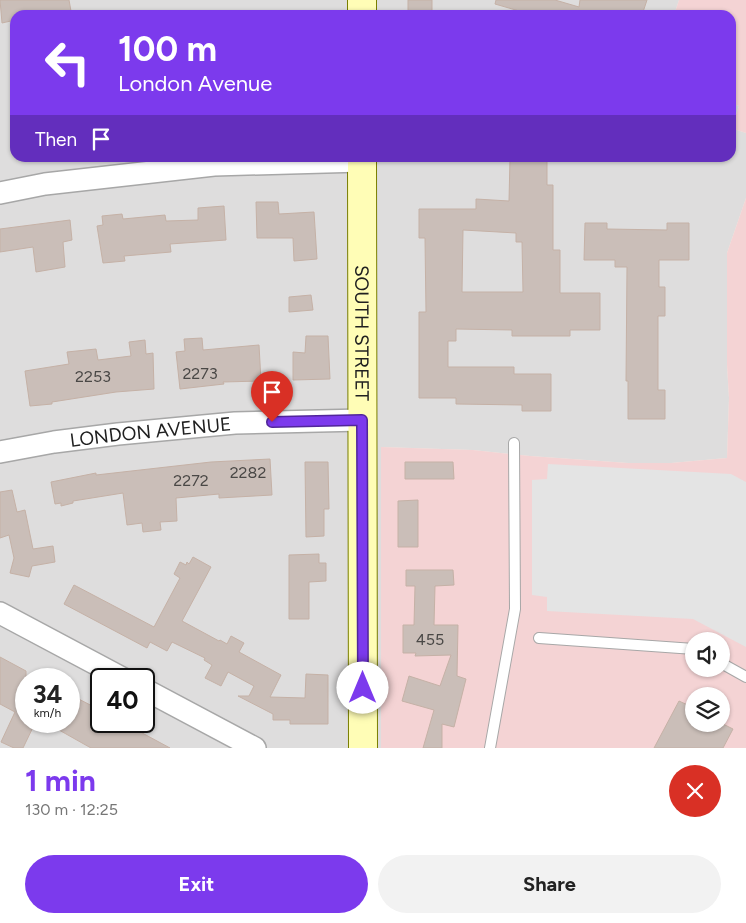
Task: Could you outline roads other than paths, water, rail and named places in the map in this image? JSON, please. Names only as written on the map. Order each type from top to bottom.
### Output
[{"type":"street","points":[[0,192],[45,184],[214,165],[288,162]]},
{"type":"street","name":"SOUTH STREET","points":[[362,162],[363,748]]},
{"type":"street","name":"LONDON AVENUE","points":[[0,452],[54,442],[118,434],[235,423],[362,420]]},
{"type":"street","points":[[0,612],[104,668]]},
{"type":"street","points":[[155,695],[255,748]]},
{"type":"lane","points":[[490,748],[515,609],[514,443]]},
{"type":"lane","points":[[539,638],[685,648]]},
{"type":"lane","points":[[730,668],[746,677]]}]
